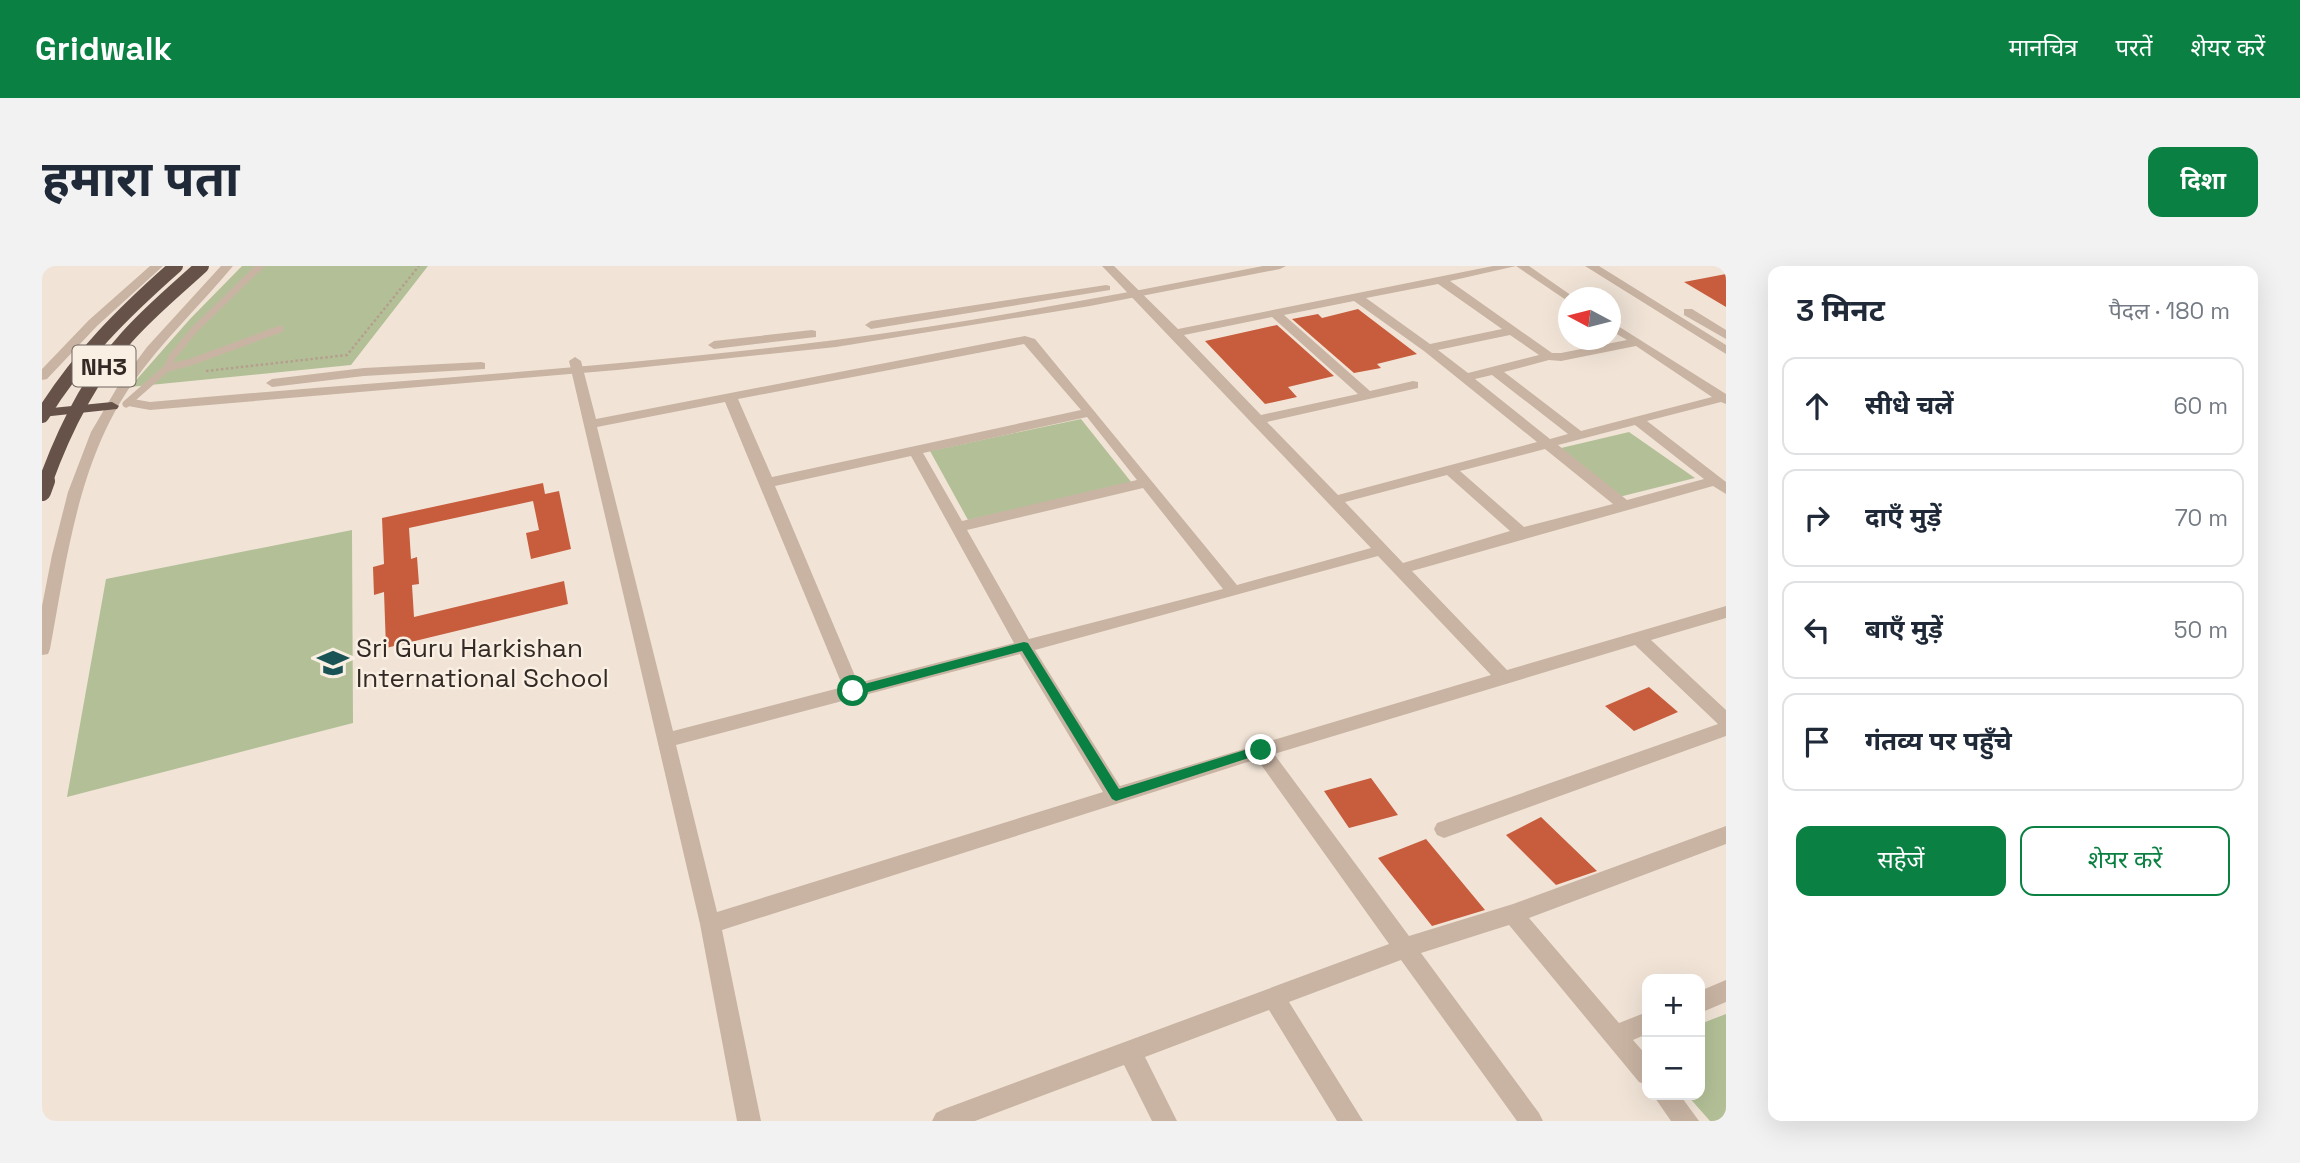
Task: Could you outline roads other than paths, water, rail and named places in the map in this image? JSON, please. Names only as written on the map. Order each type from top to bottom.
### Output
[{"type":"highway","name":"NH3","points":[[42,415],[76,364],[109,328],[176,266]]},
{"type":"highway","name":"NH3","points":[[42,492],[61,443],[98,373],[117,348],[202,266]]},
{"type":"highway","points":[[42,415],[123,404]]},
{"type":"street","points":[[42,376],[93,323],[157,266]]},
{"type":"street","points":[[42,649],[72,506],[86,463],[155,346],[228,266]]},
{"type":"street","points":[[1108,266],[1504,678]]},
{"type":"street","points":[[123,404],[149,406],[576,366],[775,351],[1019,316],[1226,266]]},
{"type":"street","points":[[1133,290],[1280,266]]},
{"type":"street","points":[[1175,333],[1510,266]]},
{"type":"street","points":[[1522,266],[1558,290]]},
{"type":"street","points":[[1591,266],[1726,350]]},
{"type":"street","points":[[1613,266],[1726,335]]},
{"type":"street","points":[[1440,280],[1549,356]]},
{"type":"street","points":[[1358,298],[1428,348],[1624,505]]},
{"type":"street","points":[[1276,314],[1368,396]]},
{"type":"street","points":[[1428,348],[1510,331]]},
{"type":"street","points":[[1621,331],[1724,399]]},
{"type":"street","points":[[590,424],[1025,340],[1031,342],[1090,412],[1234,592]]},
{"type":"street","points":[[1465,377],[1549,356],[1562,357],[1638,342]]},
{"type":"street","points":[[576,366],[710,924],[749,1121]]},
{"type":"street","points":[[1494,370],[1579,436]]},
{"type":"street","points":[[1257,420],[1413,386]]},
{"type":"street","points":[[730,397],[853,691]]},
{"type":"street","points":[[1335,500],[1448,468],[1724,399]]},
{"type":"street","points":[[767,483],[1090,412]]},
{"type":"street","points":[[1637,420],[1720,485]]},
{"type":"street","points":[[916,452],[1024,646],[1116,796]]},
{"type":"street","points":[[1448,468],[1521,533]]},
{"type":"street","points":[[957,527],[1146,483]]},
{"type":"street","points":[[1400,569],[1624,505],[1720,485]]},
{"type":"street","points":[[666,740],[1234,592],[1381,550]]},
{"type":"street","points":[[710,924],[1261,750],[1640,640],[1726,612]]},
{"type":"street","points":[[1640,640],[1726,721]]},
{"type":"street","points":[[1444,829],[1726,729]]},
{"type":"street","points":[[1261,750],[1531,1121]]},
{"type":"street","points":[[944,1121],[1405,948],[1722,842]]},
{"type":"street","points":[[1513,914],[1642,1068]]},
{"type":"street","points":[[1705,1000],[1726,991]]},
{"type":"street","points":[[1275,998],[1350,1121]]},
{"type":"street","points":[[1616,1036],[1642,1025]]},
{"type":"street","points":[[1129,1051],[1165,1121]]},
{"type":"street","points":[[1669,1100],[1686,1121]]},
{"type":"lane","points":[[167,368],[169,360],[198,326],[260,266]]},
{"type":"lane","points":[[123,404],[167,368],[191,362],[280,329]]},
{"type":"place","name":"Sri Guru Harkishan International School","points":[[333,663]]}]
